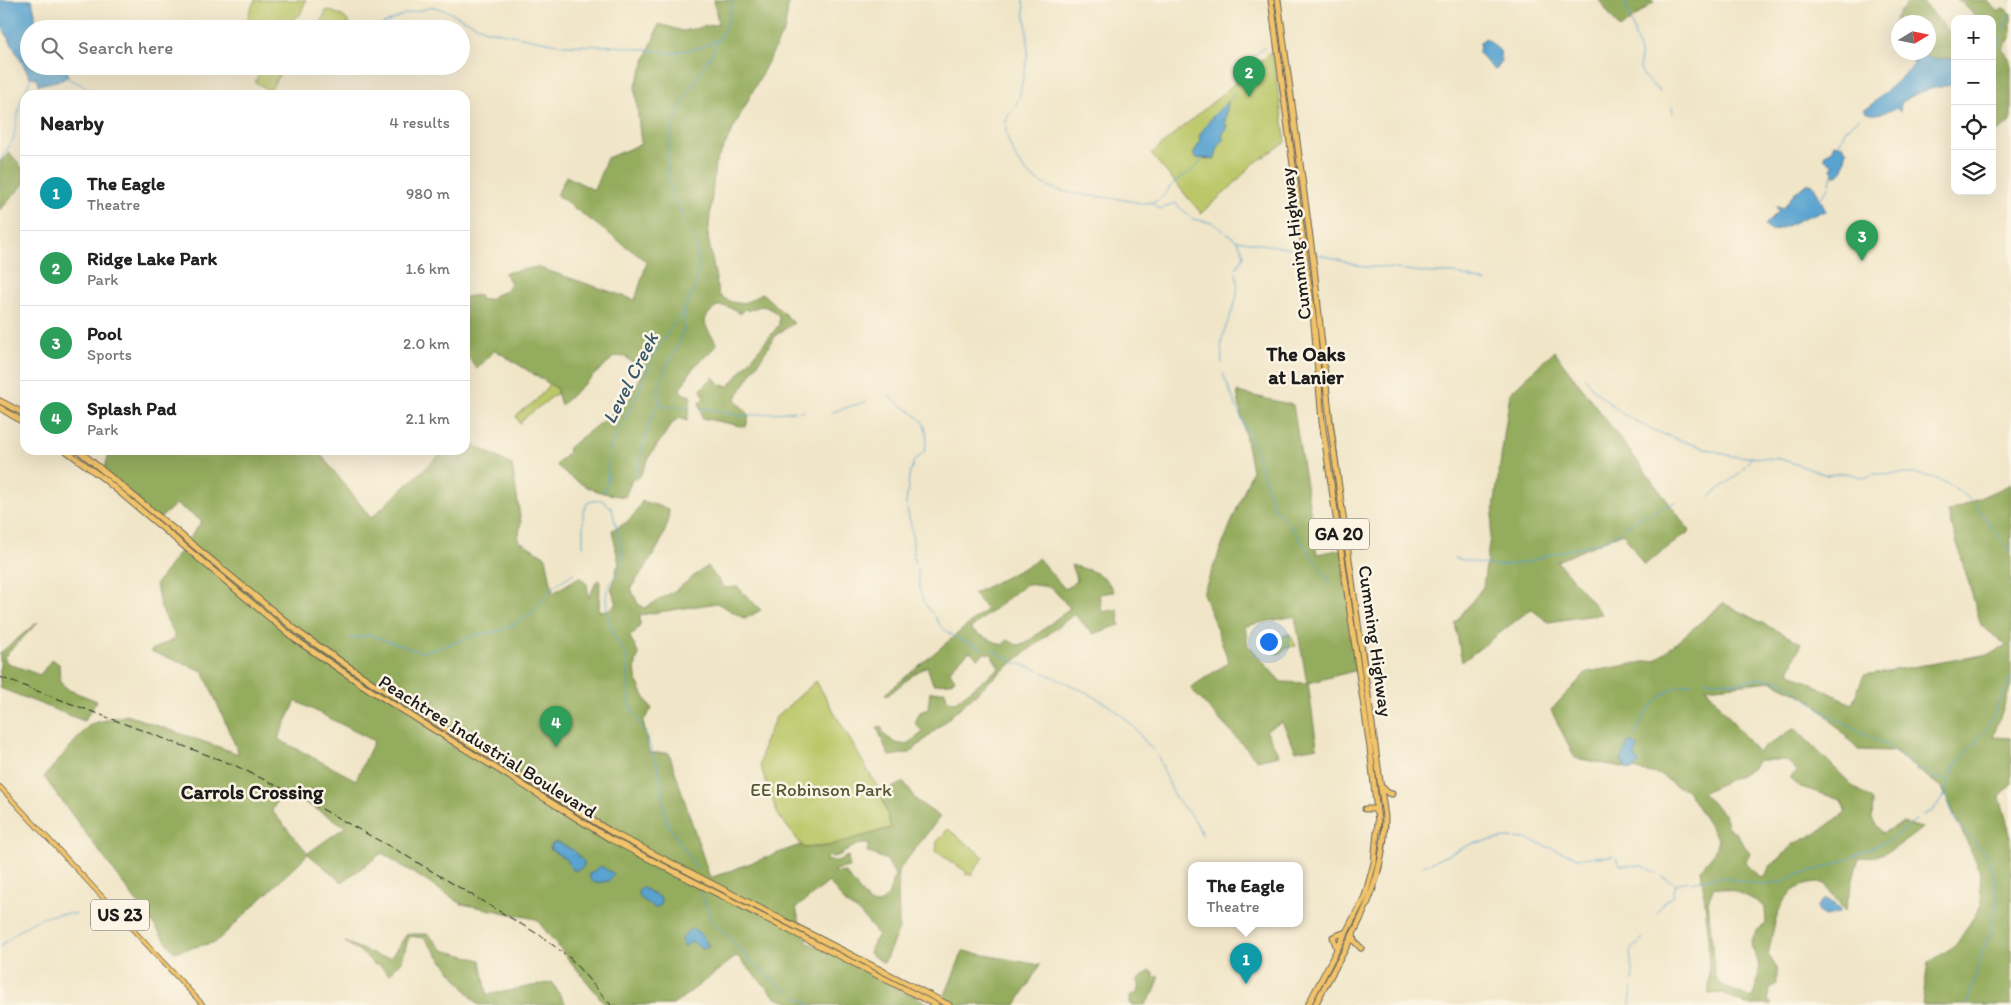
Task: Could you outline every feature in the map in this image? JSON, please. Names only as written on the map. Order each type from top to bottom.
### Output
[{"type":"highway","name":"Cumming Highway","points":[[1270,0],[1314,323],[1322,422],[1370,748],[1377,813],[1376,849],[1369,884],[1361,906],[1308,1005]]},
{"type":"highway","name":"Cumming Highway","points":[[1278,0],[1314,267],[1330,423],[1385,817],[1384,847],[1372,895],[1315,1005]]},
{"type":"highway","points":[[0,401],[20,411]]},
{"type":"highway","points":[[0,408],[20,420]]},
{"type":"highway","name":"Peachtree Industrial Boulevard","points":[[72,455],[104,479],[296,640],[370,690],[610,839],[936,1005]]},
{"type":"highway","name":"Peachtree Industrial Boulevard","points":[[84,455],[280,618],[374,684],[613,833],[948,1005]]},
{"type":"highway","points":[[1382,786],[1388,794],[1392,794]]},
{"type":"highway","points":[[1365,809],[1374,809],[1377,813]]},
{"type":"highway","points":[[1337,950],[1333,937],[1346,932]]},
{"type":"highway","points":[[1342,953],[1359,947],[1354,941],[1353,933]]},
{"type":"main road","name":"US 23","points":[[0,787],[203,1005]]},
{"type":"green space","points":[[255,0],[306,0],[300,15],[291,20],[248,20]]},
{"type":"green space","points":[[714,0],[789,0],[785,29],[715,164],[708,237],[719,295],[730,301],[741,303],[751,300],[762,293],[794,323],[776,335],[735,399],[749,415],[746,427],[702,418],[699,402],[704,399],[701,389],[713,377],[721,385],[729,386],[779,325],[779,316],[772,310],[761,306],[749,311],[746,309],[740,314],[732,308],[724,306],[717,306],[710,312],[705,321],[717,345],[693,368],[680,389],[682,393],[691,396],[687,421],[680,418],[674,421],[651,454],[640,476],[632,480],[625,497],[614,495],[588,487],[573,479],[556,465],[569,452],[568,448],[628,401],[646,367],[637,367],[626,357],[615,356],[561,405],[556,388],[495,350],[477,369],[470,360],[470,296],[479,295],[481,300],[490,299],[506,291],[511,283],[504,273],[537,267],[635,300],[647,262],[557,195],[566,176],[594,190],[607,158],[641,144],[635,87],[659,24],[683,31],[718,24]]},
{"type":"green space","points":[[1599,0],[1652,0],[1654,2],[1620,29]]},
{"type":"green space","points":[[1911,0],[1921,0],[1934,15],[1897,15]]},
{"type":"green space","points":[[1957,0],[1988,0],[1998,12],[2004,8],[2011,14],[2011,37],[2002,49],[2011,60],[2011,122],[1997,132],[1996,15],[1973,15],[1961,1]]},
{"type":"green space","points":[[326,10],[338,14],[347,20],[322,20]]},
{"type":"green space","points":[[1936,17],[1951,34],[1951,65],[1942,66],[1934,60],[1936,60]]},
{"type":"green space","points":[[1272,52],[1286,142],[1253,164],[1229,189],[1201,213],[1151,154]]},
{"type":"green space","points":[[258,75],[279,75],[271,90],[255,82]]},
{"type":"green space","points":[[10,153],[20,165],[20,188],[0,210],[0,162]]},
{"type":"green space","points":[[1554,351],[1690,531],[1644,565],[1623,533],[1557,561],[1602,614],[1548,622],[1531,609],[1462,662],[1455,623],[1483,587],[1510,393]]},
{"type":"green space","points":[[1320,367],[1349,570],[1331,469]]},
{"type":"green space","points":[[554,380],[560,391],[523,419],[520,424],[516,416],[535,401]]},
{"type":"green space","points":[[1237,392],[1293,405],[1317,554],[1349,548],[1365,668],[1308,683],[1317,747],[1296,751],[1282,722],[1266,730],[1279,755],[1257,760],[1190,688],[1229,662],[1203,593],[1252,471]],"holes":[[[1295,616],[1307,683],[1281,682],[1248,645],[1245,626]]]},
{"type":"green space","points":[[470,443],[512,465],[521,522],[518,540],[546,557],[553,593],[579,577],[587,584],[589,598],[596,582],[600,580],[599,611],[608,610],[617,604],[611,588],[619,564],[612,530],[630,519],[642,501],[669,509],[668,521],[661,541],[631,588],[638,604],[645,608],[676,590],[707,566],[725,588],[738,587],[761,610],[745,619],[717,603],[640,615],[640,626],[630,637],[639,655],[635,669],[638,683],[652,709],[643,721],[649,753],[669,753],[710,878],[800,845],[804,848],[828,846],[891,828],[881,793],[904,782],[916,800],[940,817],[898,871],[899,929],[884,963],[869,953],[878,934],[858,911],[846,904],[829,882],[796,908],[800,923],[812,929],[806,942],[843,958],[931,1005],[799,1005],[776,998],[737,956],[673,1005],[606,1005],[536,919],[462,904],[382,853],[342,882],[308,854],[216,942],[174,952],[44,777],[90,724],[127,715],[239,754],[203,671],[150,651],[176,638],[160,606],[156,584],[202,521],[176,504],[155,523],[102,478],[109,455],[321,455],[371,518],[440,455],[470,455]],"holes":[[[296,701],[374,741],[356,780],[278,739]],[[287,792],[345,826],[345,827],[308,853],[272,811],[276,803]],[[869,844],[867,852],[887,860],[895,875],[888,896],[879,904],[869,903],[845,872],[834,873],[834,870],[849,867],[848,856],[837,861],[826,861],[827,856],[838,856],[855,846]]]},
{"type":"green space","points":[[2011,484],[2011,686],[1993,737],[2011,738],[2011,785],[2000,797],[2011,837],[2011,1005],[1922,1005],[1928,963],[1956,945],[1982,904],[1979,868],[1942,788],[1893,751],[1858,750],[1814,702],[1772,681],[1706,688],[1757,752],[1795,728],[1854,787],[1873,801],[1872,819],[1882,833],[1902,823],[1922,828],[1893,849],[1876,856],[1859,857],[1845,911],[1824,883],[1809,884],[1797,888],[1788,895],[1777,916],[1768,955],[1777,967],[1777,984],[1769,988],[1768,999],[1772,1005],[1746,1005],[1723,993],[1709,994],[1708,930],[1701,869],[1714,853],[1718,839],[1686,789],[1675,786],[1662,775],[1575,758],[1551,710],[1587,672],[1656,660],[1723,603],[1801,643],[1789,672],[1852,704],[1864,675],[1990,654],[2007,646],[1981,625],[1948,512]],"holes":[[[1758,760],[1786,760],[1797,771],[1790,777],[1798,786],[1841,800],[1846,812],[1815,834],[1792,845],[1778,860],[1769,866],[1767,874],[1762,878],[1745,863],[1750,854],[1737,834],[1727,826],[1725,815],[1702,793],[1752,769]],[[1714,887],[1720,887],[1741,894],[1755,900],[1765,908],[1766,924],[1756,931],[1751,944],[1759,968],[1752,998],[1722,986],[1715,978],[1708,901]]]},
{"type":"green space","points":[[1038,558],[1065,589],[1077,581],[1071,565],[1102,576],[1114,592],[1099,594],[1102,612],[1118,609],[1120,625],[1093,634],[1074,614],[992,679],[910,753],[889,756],[877,728],[881,726],[884,735],[896,743],[907,745],[923,732],[915,723],[920,712],[928,709],[930,692],[945,691],[947,699],[955,702],[999,668],[992,654],[984,653],[978,659],[970,651],[953,666],[950,672],[955,679],[950,683],[933,684],[927,666],[887,696],[885,694],[987,609],[973,594],[1033,563]],"holes":[[[1026,584],[1051,587],[1070,608],[1025,644],[1017,645],[1008,640],[1002,645],[972,631],[971,628]]]},
{"type":"green space","points":[[38,622],[4,657],[7,663],[40,675],[52,659],[59,664],[60,682],[69,690],[97,701],[84,721],[0,688],[0,653]]},
{"type":"green space","points":[[1290,634],[1296,646],[1289,647],[1279,654],[1273,652],[1271,646],[1274,638]]},
{"type":"green space","name":"EE Robinson Park","points":[[816,681],[881,793],[891,828],[828,846],[804,848],[778,815],[760,765],[764,743],[776,717]]},
{"type":"green space","points":[[948,829],[984,857],[971,875],[965,874],[967,872],[936,852],[937,842]]},
{"type":"green space","points":[[407,934],[428,934],[443,950],[481,960],[487,995],[552,982],[566,1005],[478,1005],[424,938],[409,936],[402,960],[389,975],[378,964],[374,965],[367,957],[345,942],[380,957],[391,957]]},
{"type":"green space","points":[[963,951],[1040,965],[1016,1005],[941,1005]]},
{"type":"green space","points":[[1150,970],[1153,972],[1154,978],[1158,976],[1159,979],[1154,992],[1145,1005],[1130,1005],[1130,996],[1137,993],[1140,986],[1137,981]]},
{"type":"water","points":[[0,0],[32,0],[35,20],[20,20],[20,59],[0,23]]},
{"type":"water","points":[[1486,38],[1500,51],[1501,61],[1497,69],[1494,70],[1479,54],[1480,42]]},
{"type":"water","points":[[1951,58],[1951,86],[1933,88],[1913,95],[1901,103],[1900,112],[1896,108],[1876,114],[1865,112],[1863,109],[1868,108],[1914,65],[1913,60]]},
{"type":"water","points":[[29,75],[68,76],[62,80],[38,85],[37,78]]},
{"type":"water","points":[[1228,101],[1225,123],[1227,126],[1222,136],[1225,140],[1222,140],[1215,159],[1196,158],[1193,155],[1200,141],[1199,136],[1212,117]]},
{"type":"water","points":[[1834,144],[1843,146],[1847,151],[1843,169],[1834,176],[1834,172],[1831,169],[1833,164],[1825,160],[1825,154],[1831,151]]},
{"type":"water","points":[[1809,183],[1813,184],[1826,211],[1770,231],[1765,225],[1779,211],[1776,207],[1784,208],[1794,193]]},
{"type":"water","points":[[1628,743],[1635,744],[1638,747],[1635,756],[1639,764],[1632,770],[1627,769],[1621,761]]},
{"type":"water","points":[[557,842],[573,850],[584,862],[584,866],[578,870],[572,870],[567,860],[550,849],[552,844]]},
{"type":"water","points":[[601,866],[614,874],[609,881],[594,883],[590,879],[589,874]]},
{"type":"water","points":[[641,887],[661,898],[660,906],[655,908],[639,897],[638,893]]},
{"type":"water","points":[[1824,900],[1829,900],[1841,910],[1840,913],[1826,916],[1818,912],[1817,906]]},
{"type":"water","points":[[690,929],[697,931],[709,947],[702,949],[692,941],[684,947],[681,939]]},
{"type":"waterway","name":"Level Creek","points":[[604,492],[612,442],[637,396],[653,356],[686,305],[696,283],[698,270],[697,252],[670,187],[667,165],[668,151],[674,124],[681,106],[720,37],[728,19],[733,0]]},
{"type":"waterway","points":[[1023,0],[1028,40],[1027,58],[1020,94],[1007,118],[1006,128],[1007,136],[1015,155],[1025,170],[1037,180],[1066,192],[1146,203],[1160,199],[1173,184],[1192,171],[1201,160]]},
{"type":"waterway","points":[[1625,0],[1640,53],[1640,68],[1644,77],[1660,92]]},
{"type":"waterway","points":[[392,20],[405,14],[433,7],[465,20]]},
{"type":"waterway","points":[[1996,48],[2001,39],[2009,13]]},
{"type":"waterway","points":[[470,22],[486,30],[563,45],[617,46],[672,53],[702,47],[718,39]]},
{"type":"waterway","points":[[1245,78],[1248,60],[1264,48]]},
{"type":"waterway","points":[[65,77],[92,90]]},
{"type":"waterway","points":[[26,90],[31,78]]},
{"type":"waterway","points":[[1229,101],[1236,92]]},
{"type":"waterway","points":[[1223,108],[1226,104]]},
{"type":"waterway","points":[[0,161],[13,140],[20,105]]},
{"type":"waterway","points":[[1672,107],[1673,113]]},
{"type":"waterway","points":[[1839,144],[1846,129],[1860,118]]},
{"type":"waterway","points":[[1820,199],[1829,187],[1832,175]]},
{"type":"waterway","points":[[1150,202],[1160,209],[1175,203],[1193,219],[1213,223],[1224,231]]},
{"type":"waterway","points":[[1227,233],[1238,243],[1244,256],[1236,269]]},
{"type":"waterway","points":[[1237,240],[1299,250]]},
{"type":"waterway","points":[[1317,254],[1364,267],[1431,273],[1454,273],[1486,282]]},
{"type":"waterway","points":[[1222,363],[1222,338],[1236,297],[1236,273]]},
{"type":"waterway","points":[[685,310],[681,338],[664,372],[658,390],[662,405],[691,407]]},
{"type":"waterway","points":[[1223,374],[1255,451],[1274,508],[1289,524],[1332,585]]},
{"type":"waterway","points":[[1585,378],[1595,391],[1624,415],[1653,430],[1679,440],[1731,456],[1781,459],[1827,475],[1848,473],[1864,478],[1873,474],[1913,474],[1925,476],[1947,484],[1970,500]]},
{"type":"waterway","points":[[889,396],[918,418],[923,423],[926,431],[927,440],[924,452],[914,461],[909,477],[906,505]]},
{"type":"waterway","points":[[830,413],[867,401]]},
{"type":"waterway","points":[[636,474],[650,421],[659,402]]},
{"type":"waterway","points":[[700,409],[706,408],[740,416],[796,411]]},
{"type":"waterway","points":[[1710,496],[1739,474],[1751,458]]},
{"type":"waterway","points":[[583,546],[583,512],[588,502],[601,500]]},
{"type":"waterway","name":"Level Creek","points":[[602,500],[612,509],[623,557],[622,566],[608,587],[606,597],[607,613],[613,634],[628,658],[630,706],[646,735],[658,768],[667,823],[697,868]]},
{"type":"waterway","points":[[1622,528],[1643,516],[1676,502]]},
{"type":"waterway","points":[[1974,503],[2011,552]]},
{"type":"waterway","points":[[907,509],[912,530],[914,561],[916,564]]},
{"type":"waterway","points":[[1454,558],[1494,566],[1525,563],[1547,555],[1608,540],[1619,532]]},
{"type":"waterway","points":[[918,568],[921,593],[925,604],[933,614]]},
{"type":"waterway","points":[[349,639],[370,635],[420,652],[436,649],[476,635],[500,631],[512,626],[533,612],[552,587],[574,573]]},
{"type":"waterway","points":[[935,617],[939,624],[950,634],[984,649]]},
{"type":"waterway","points":[[992,649],[1013,662],[1039,670]]},
{"type":"waterway","points":[[1042,672],[1108,705],[1131,724],[1153,750]]},
{"type":"waterway","points":[[1967,1005],[1982,952],[1991,931],[1997,899],[1994,877],[1987,856],[1955,821],[1946,795],[1946,788],[1955,766],[1987,729],[2011,677]]},
{"type":"waterway","points":[[1704,680],[1736,683],[1758,678],[1781,681],[1831,717],[1887,745],[1916,768],[1923,770],[1934,778],[1947,780]]},
{"type":"waterway","points":[[1633,743],[1641,722],[1654,703],[1672,689],[1693,683]]},
{"type":"waterway","points":[[1158,756],[1174,796],[1196,822],[1202,835]]},
{"type":"waterway","points":[[1923,815],[1932,811],[1945,795]]},
{"type":"waterway","points":[[1690,882],[1719,877],[1761,885],[1784,882],[1793,876],[1833,865],[1891,839],[1916,820]]},
{"type":"waterway","points":[[1423,866],[1474,843],[1507,838],[1527,839],[1578,858],[1613,856]]},
{"type":"waterway","points":[[1616,858],[1620,865],[1643,866],[1656,873]]},
{"type":"waterway","points":[[1662,876],[1676,884],[1687,881]]},
{"type":"waterway","points":[[1657,913],[1664,901],[1673,897],[1676,884]]},
{"type":"waterway","name":"Level Creek","points":[[701,891],[712,922],[727,935],[751,962],[787,992]]},
{"type":"waterway","points":[[0,947],[34,921],[53,915],[76,914]]},
{"type":"waterway","points":[[1633,980],[1630,952],[1643,938]]},
{"type":"waterway","points":[[1630,1005],[1632,988]]},
{"type":"waterway","name":"Level Creek","points":[[796,997],[811,1005]]},
{"type":"railway","points":[[0,677],[234,765],[302,798],[398,851],[541,936],[570,958],[611,1005]]},
{"type":"place","name":"Ridge Lake Park","points":[[1249,97]]},
{"type":"place","name":"Pool","points":[[1862,261]]},
{"type":"place","name":"Splash Pad","points":[[556,747]]},
{"type":"place","name":"The Eagle","points":[[1246,984]]},
{"type":"district","name":"The Oaks at Lanier","points":[[1306,366]]},
{"type":"district","name":"Carrols Crossing","points":[[252,792]]}]
